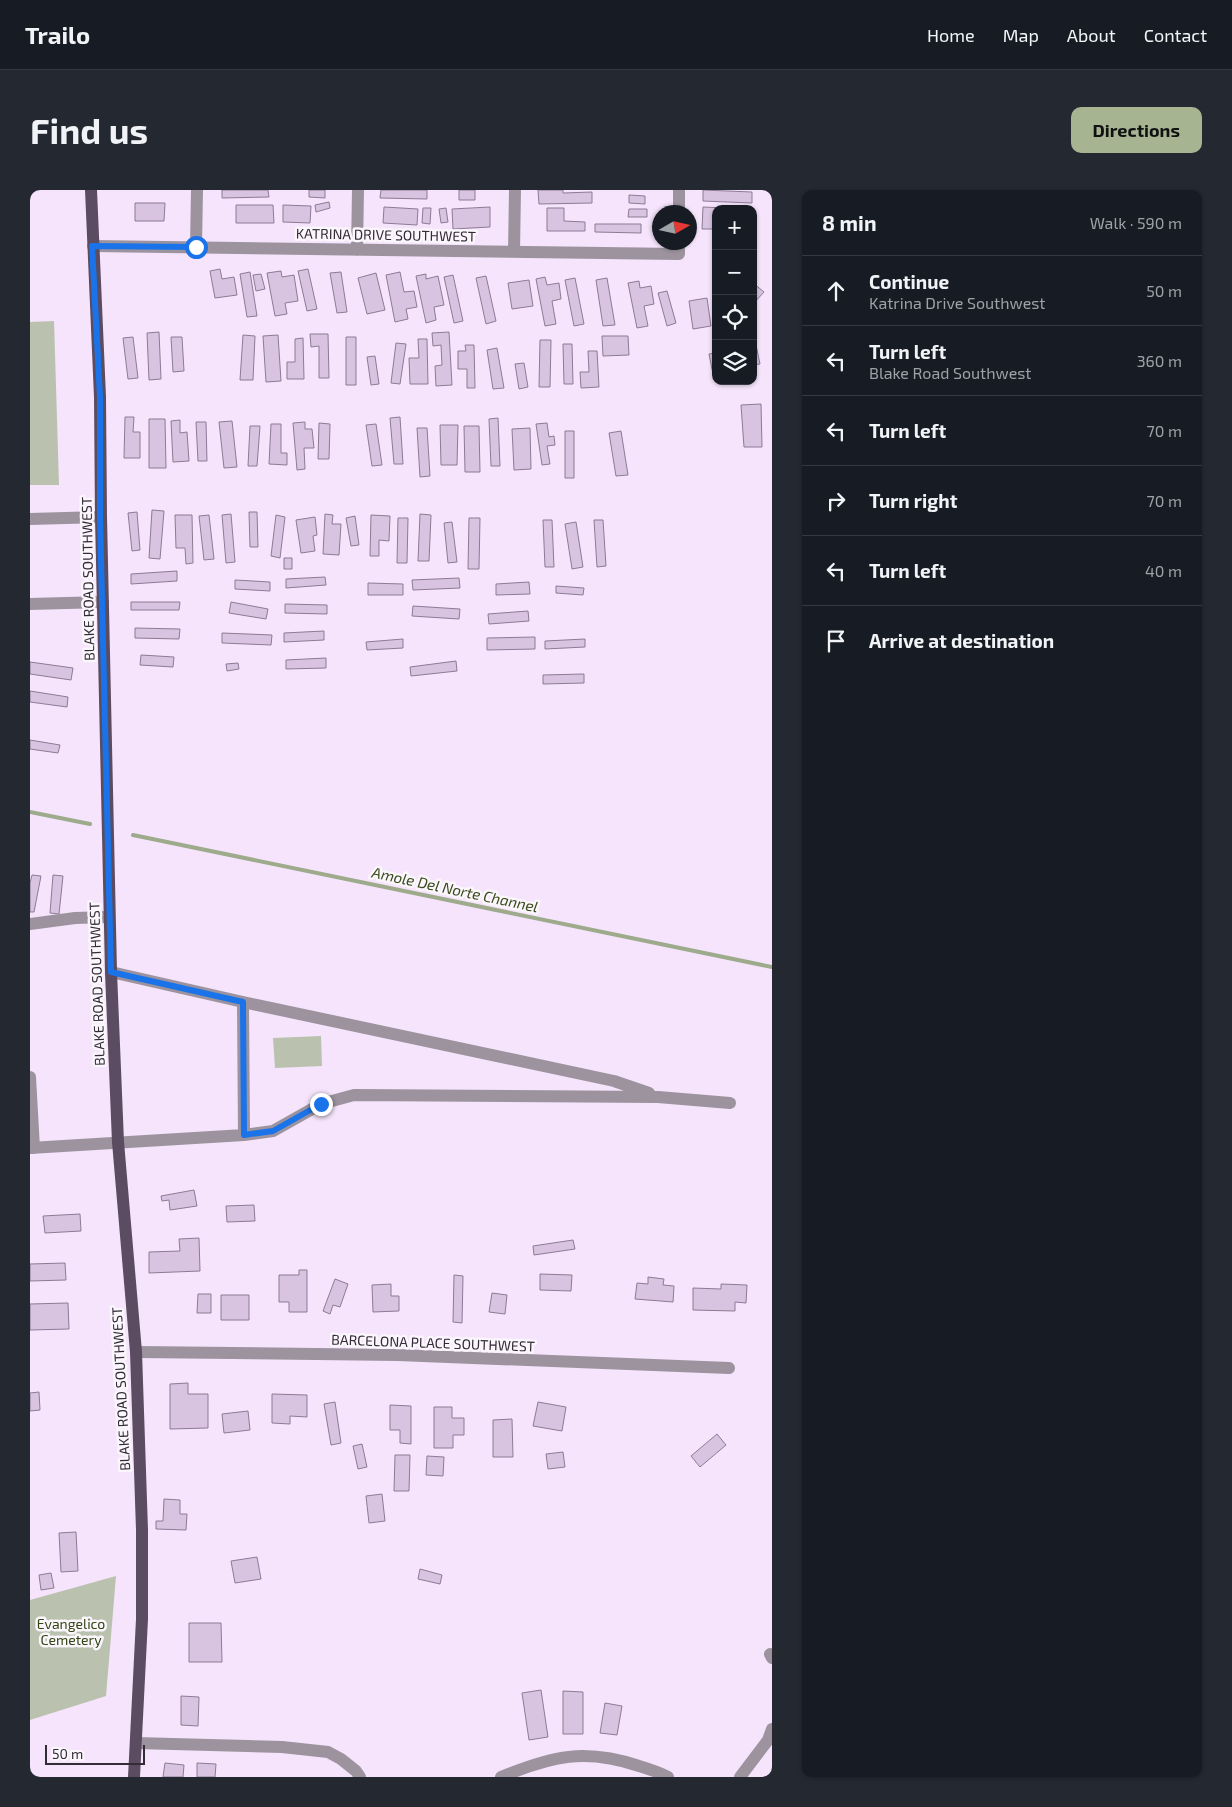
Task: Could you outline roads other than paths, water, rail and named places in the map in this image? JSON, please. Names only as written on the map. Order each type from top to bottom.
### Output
[{"type":"main road","name":"BLAKE ROAD SOUTHWEST","points":[[91,190],[100,397],[100,517],[111,972],[118,1142],[136,1352],[141,1501],[142,1610],[134,1777]]},
{"type":"street","points":[[196,247],[198,190]]},
{"type":"street","points":[[357,250],[358,190]]},
{"type":"street","points":[[514,252],[515,190]]},
{"type":"street","points":[[679,190],[679,205]]},
{"type":"street","name":"KATRINA DRIVE SOUTHWEST","points":[[92,246],[514,252],[652,249]]},
{"type":"street","points":[[30,518],[100,517]]},
{"type":"street","points":[[30,604],[103,602]]},
{"type":"street","points":[[30,924],[75,918],[109,917]]},
{"type":"street","points":[[111,972],[243,1002],[614,1080],[658,1097]]},
{"type":"street","points":[[243,1002],[244,1135]]},
{"type":"street","points":[[30,1078],[32,1148],[244,1135],[273,1131],[321,1104],[354,1095],[658,1097],[730,1103]]},
{"type":"street","name":"BARCELONA PLACE SOUTHWEST","points":[[136,1352],[398,1356],[729,1368]]},
{"type":"street","points":[[740,1777],[768,1740],[772,1729]]},
{"type":"street","points":[[136,1743],[282,1747],[328,1752],[341,1759],[356,1771],[360,1777]]},
{"type":"street","points":[[501,1777],[535,1763],[563,1756],[592,1756],[627,1762],[668,1777]]},
{"type":"waterway","name":"Amole Del Norte Channel","points":[[30,812],[90,824]]},
{"type":"waterway","name":"Amole Del Norte Channel","points":[[133,835],[772,967]]},
{"type":"park label","name":"Evangelico Cemetery","points":[[71,1632]]}]
